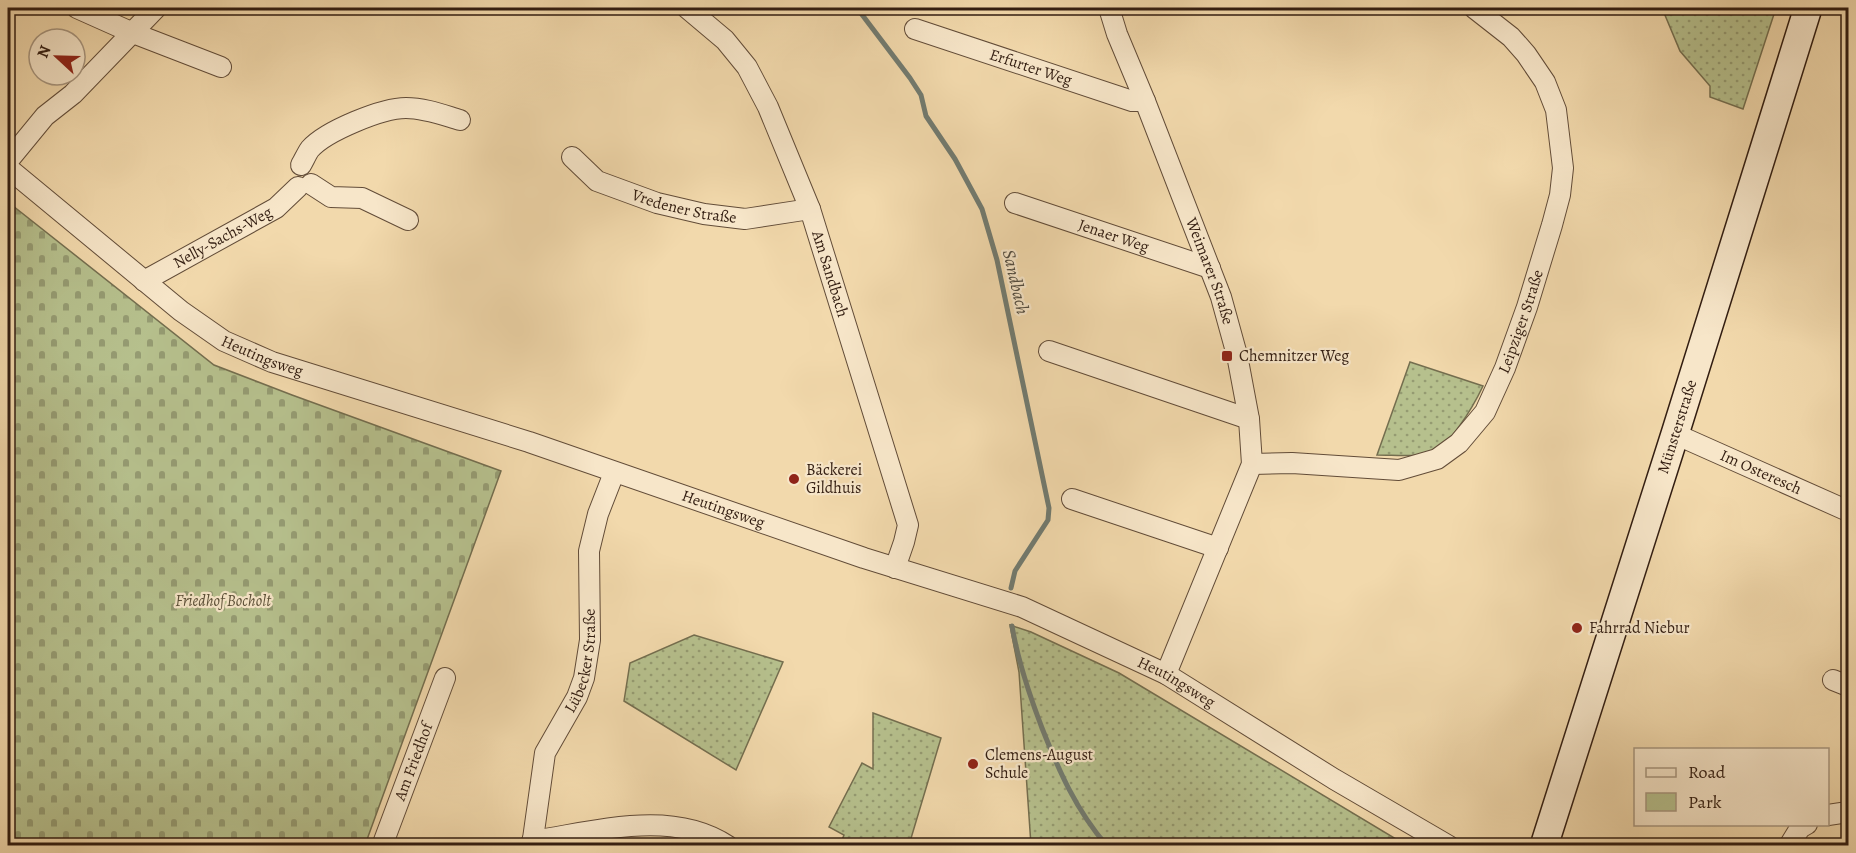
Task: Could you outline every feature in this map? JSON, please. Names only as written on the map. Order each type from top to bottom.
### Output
[{"type":"main road","name":"Münsterstraße","points":[[1544,846],[1808,8]]},
{"type":"street","points":[[77,8],[133,33],[221,67]]},
{"type":"street","points":[[8,161],[45,116],[73,94],[156,8]]},
{"type":"street","name":"Am Sandbach","points":[[687,8],[725,40],[747,67],[768,107],[810,209],[908,525],[895,568]]},
{"type":"street","name":"Weimarer Straße","points":[[1109,8],[1117,34],[1221,297],[1249,419],[1252,464],[1166,674]]},
{"type":"street","name":"Leipziger Straße","points":[[1252,464],[1292,463],[1399,470],[1437,459],[1459,444],[1485,412],[1505,368],[1530,297],[1560,195],[1563,168],[1558,118],[1545,82],[1511,37],[1474,8]]},
{"type":"street","name":"Erfurter Weg","points":[[915,29],[1132,101],[1145,101]]},
{"type":"street","points":[[408,220],[362,198],[331,197],[304,186],[314,173],[309,167],[302,165],[310,149],[335,132],[380,111],[407,108],[433,111],[460,120]]},
{"type":"street","name":"Vredener Straße","points":[[572,157],[597,181],[657,203],[704,214],[745,219],[810,209]]},
{"type":"street","name":"Heutingsweg","points":[[8,168],[181,311],[224,341],[272,362],[529,442],[895,568],[1022,607],[1166,674],[1334,779],[1449,846]]},
{"type":"street","name":"Nelly-Sachs-Weg","points":[[144,281],[276,208],[304,186]]},
{"type":"street","name":"Jenaer Weg","points":[[1015,203],[1210,268]]},
{"type":"street","points":[[1049,351],[1249,419]]},
{"type":"street","name":"Im Osteresch","points":[[1675,434],[1848,511]]},
{"type":"street","name":"Lübecker Straße","points":[[532,843],[545,753],[577,698],[584,678],[590,640],[589,551],[598,514],[614,472]]},
{"type":"street","points":[[1072,499],[1218,548]]},
{"type":"street","name":"Am Friedhof","points":[[382,846],[445,678]]},
{"type":"street","points":[[532,843],[616,828],[660,825],[691,828],[713,836],[729,846]]},
{"type":"street","points":[[1789,846],[1800,828],[1805,826]]},
{"type":"green space","points":[[1662,8],[1776,8],[1743,109],[1710,97],[1710,86],[1680,51]]},
{"type":"green space","name":"Friedhof Bocholt","points":[[8,202],[214,365],[501,471],[365,845],[8,845]]},
{"type":"green space","points":[[1410,362],[1483,386],[1460,425],[1436,450],[1428,454],[1377,455]]},
{"type":"green space","points":[[1010,625],[1031,632],[1119,673],[1406,845],[1031,845],[1019,672]]},
{"type":"green space","points":[[694,635],[783,662],[736,770],[624,701],[630,663]]},
{"type":"green space","points":[[873,713],[941,738],[909,845],[840,845],[844,835],[829,827],[862,763],[873,769]]},
{"type":"waterway","name":"Sandbach","points":[[857,8],[921,95],[926,116],[955,159],[982,209],[997,260],[1049,508],[1048,520],[1015,571],[1011,588]]},
{"type":"waterway","name":"Sandbach","points":[[1012,626],[1028,690],[1055,760],[1077,804],[1107,846]]},
{"type":"place","name":"Chemnitzer Weg","points":[[1227,356]]},
{"type":"place","name":"Bäckerei Gildhuis","points":[[794,479]]},
{"type":"place","name":"Fahrrad Niebur","points":[[1577,628]]},
{"type":"place","name":"Clemens-August Schule","points":[[973,764]]}]
